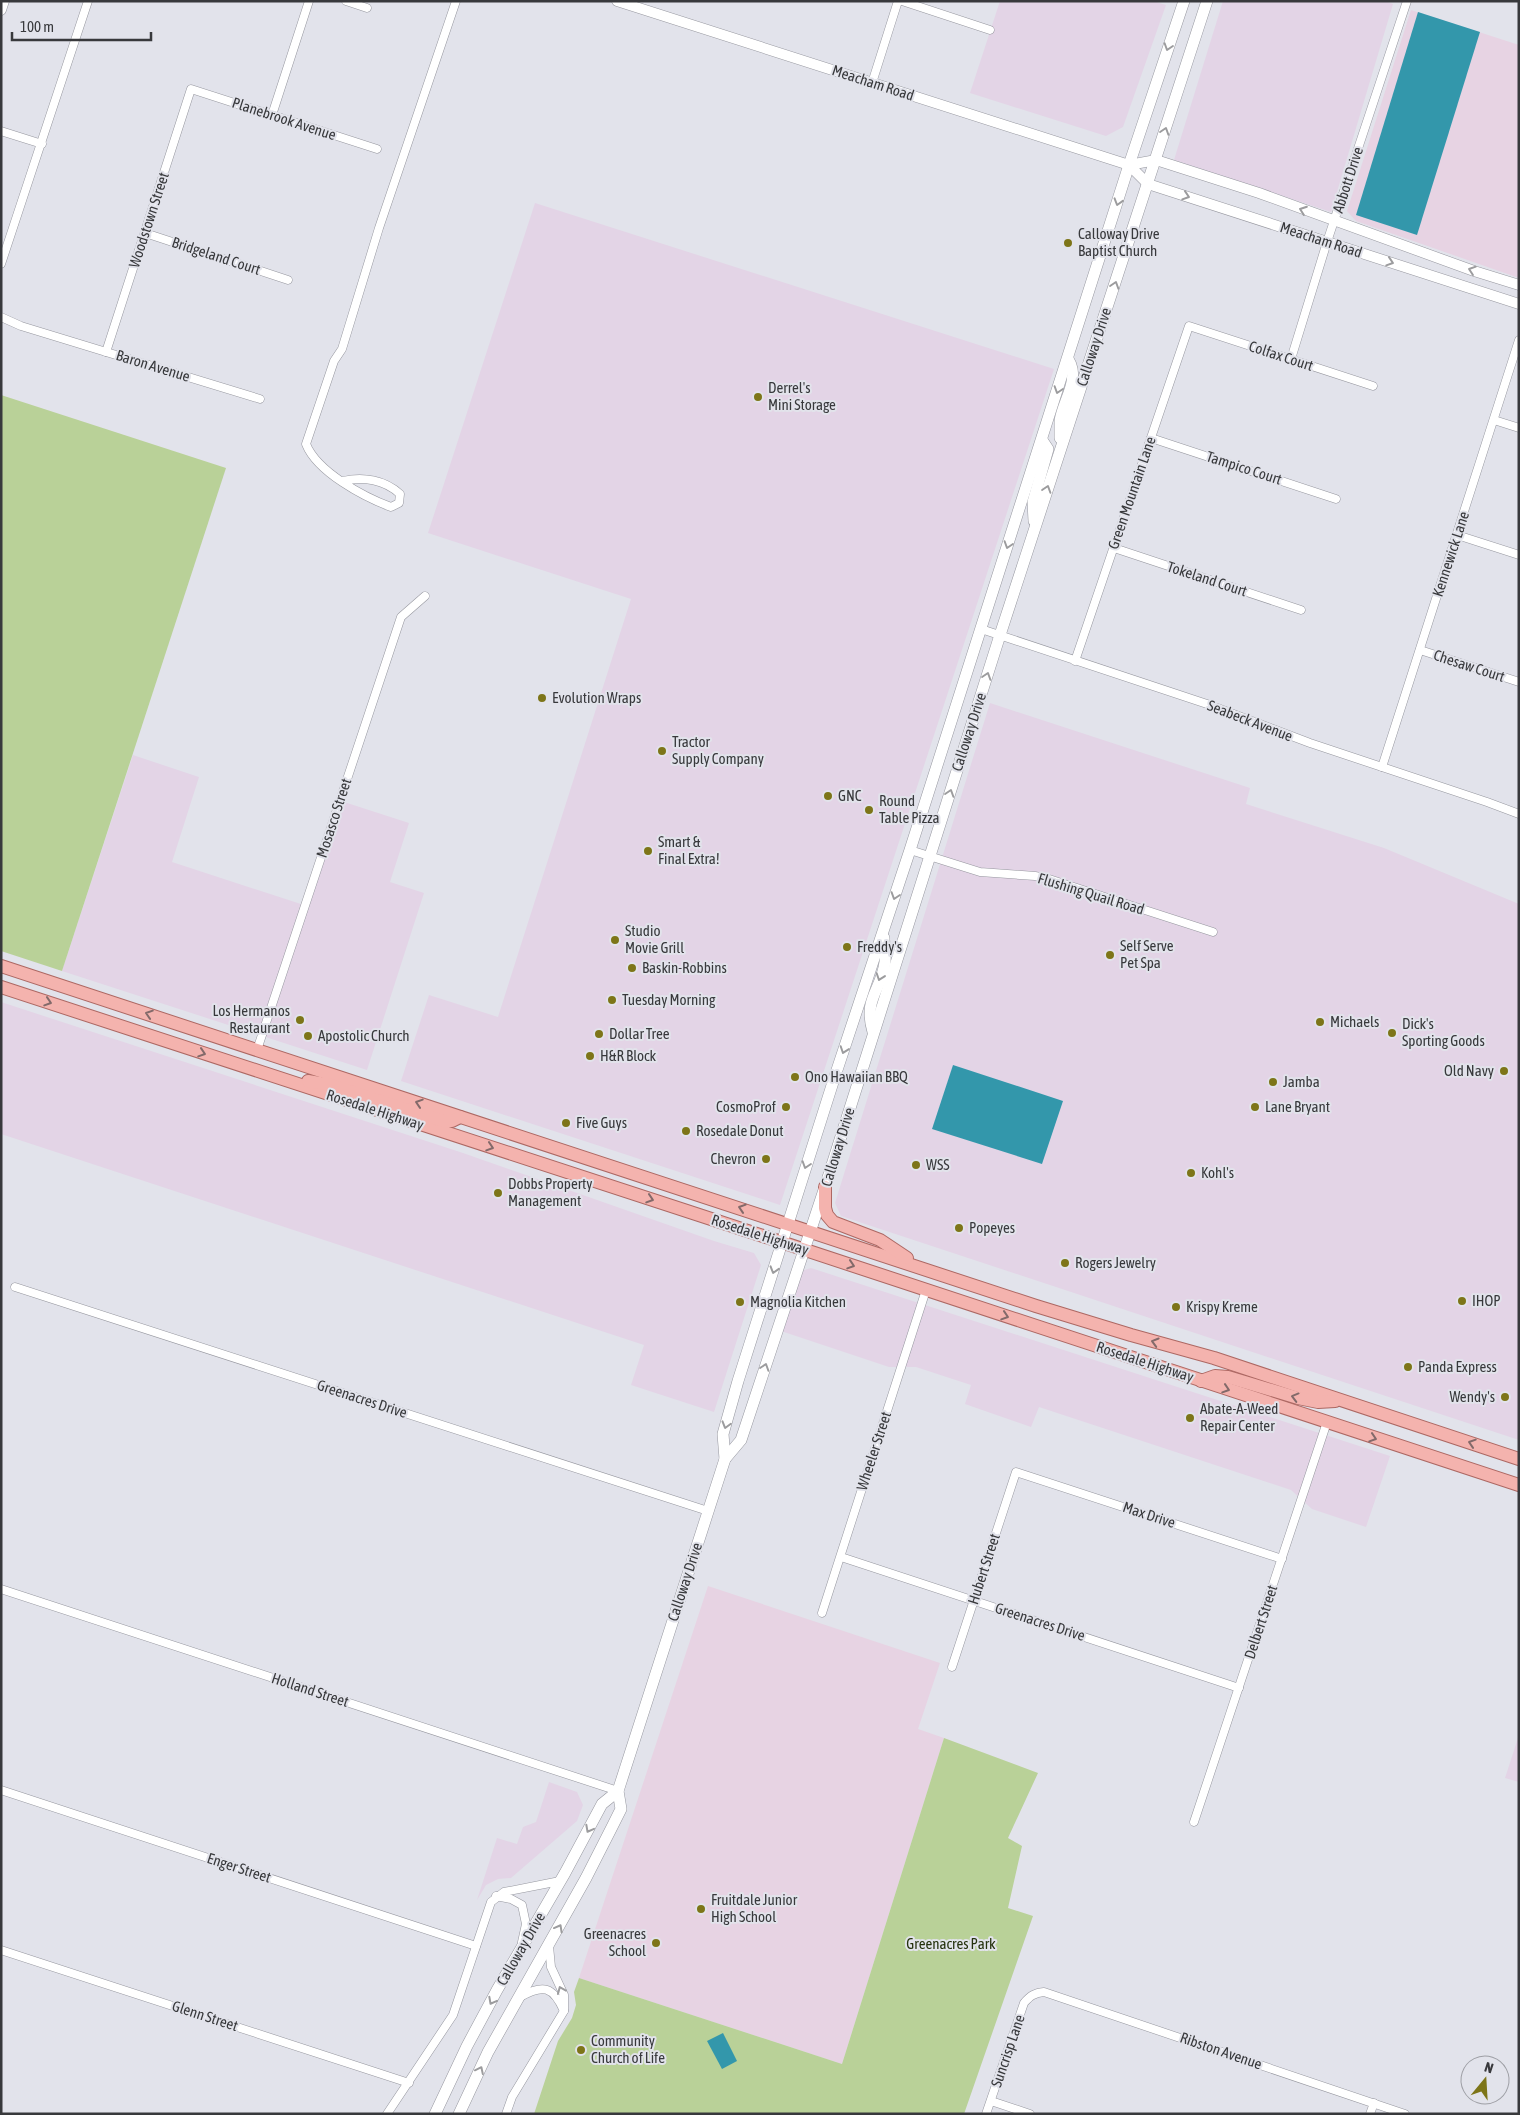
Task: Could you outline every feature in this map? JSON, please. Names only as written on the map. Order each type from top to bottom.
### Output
[{"type":"main road","name":"Calloway Drive","points":[[725,1459],[723,1434],[782,1242],[910,850],[1129,165],[1184,1]]},
{"type":"main road","name":"Calloway Drive","points":[[459,2114],[516,2000],[549,1946],[621,1809],[618,1791],[708,1511],[725,1459],[741,1440],[811,1231],[929,856],[1207,1]]},
{"type":"main road","points":[[1060,450],[1060,421],[1074,368],[1068,359]]},
{"type":"main road","points":[[1034,530],[1033,502],[1048,449],[1042,440]]},
{"type":"main road","points":[[873,1032],[869,1018],[869,1008],[884,963],[884,929]]},
{"type":"main road","name":"Rosedale Highway","points":[[1,966],[932,1270],[1036,1306],[1214,1358],[1519,1459]]},
{"type":"main road","points":[[1,975],[51,991],[89,995]]},
{"type":"main road","name":"Rosedale Highway","points":[[1,987],[782,1242],[1519,1486]]},
{"type":"main road","points":[[266,1074],[331,1085],[443,1121],[452,1121],[460,1117]]},
{"type":"main road","points":[[457,1136],[465,1129],[470,1129],[525,1146],[555,1148]]},
{"type":"main road","points":[[825,1187],[825,1208],[827,1215],[833,1222],[880,1240],[905,1257],[932,1270]]},
{"type":"main road","points":[[1201,1381],[1215,1376],[1228,1377],[1298,1398],[1318,1402],[1343,1401]]},
{"type":"main road","name":"Calloway Drive","points":[[435,2114],[468,2046],[602,1804],[618,1791]]},
{"type":"street","points":[[1,10],[4,1]]},
{"type":"street","points":[[1,264],[88,1]]},
{"type":"street","points":[[272,115],[309,1]]},
{"type":"street","points":[[346,1],[367,8]]},
{"type":"street","points":[[343,481],[356,478],[371,480],[394,489],[400,494],[399,503],[391,507],[376,502],[343,481],[324,468],[310,454],[306,444],[334,361],[342,348],[379,228],[456,1]]},
{"type":"street","name":"Meacham Road","points":[[618,1],[1129,165],[1148,184],[1519,304]]},
{"type":"street","points":[[872,83],[898,1]]},
{"type":"street","points":[[902,1],[990,30]]},
{"type":"street","name":"Abbott Drive","points":[[1291,359],[1327,242],[1407,1]]},
{"type":"street","name":"Planebrook Avenue","points":[[191,89],[377,149]]},
{"type":"street","name":"Woodstown Street","points":[[106,352],[191,89]]},
{"type":"street","points":[[1,131],[42,144]]},
{"type":"street","name":"Meacham Road","points":[[1129,165],[1156,160],[1259,193],[1519,285]]},
{"type":"street","name":"Bridgeland Court","points":[[145,233],[288,280]]},
{"type":"street","name":"Baron Avenue","points":[[1,317],[9,322],[260,399]]},
{"type":"street","name":"Colfax Court","points":[[1189,326],[1373,386]]},
{"type":"street","name":"Green Mountain Lane","points":[[1075,661],[1189,326]]},
{"type":"street","name":"Kennewick Lane","points":[[1382,767],[1519,340]]},
{"type":"street","points":[[1494,420],[1519,428]]},
{"type":"street","name":"Tampico Court","points":[[1151,438],[1336,499]]},
{"type":"street","points":[[1457,535],[1519,555]]},
{"type":"street","name":"Tokeland Court","points":[[1114,548],[1300,610]]},
{"type":"street","name":"Mosasco Street","points":[[257,1050],[401,617],[425,596]]},
{"type":"street","name":"Seabeck Avenue","points":[[981,629],[1206,704],[1310,743],[1519,814]]},
{"type":"street","name":"Chesaw Court","points":[[1420,650],[1519,682]]},
{"type":"street","name":"Flushing Quail Road","points":[[910,850],[980,872],[1050,879],[1213,932]]},
{"type":"street","name":"Greenacres Drive","points":[[15,1287],[708,1511]]},
{"type":"street","name":"Wheeler Street","points":[[822,1613],[926,1290]]},
{"type":"street","name":"Delbert Street","points":[[1194,1822],[1327,1422]]},
{"type":"street","name":"Max Drive","points":[[1016,1472],[1282,1559]]},
{"type":"street","name":"Hubert Street","points":[[952,1667],[1016,1472]]},
{"type":"street","name":"Greenacres Drive","points":[[841,1557],[1239,1688]]},
{"type":"street","name":"Holland Street","points":[[1,1589],[618,1791]]},
{"type":"street","name":"Enger Street","points":[[1,1790],[476,1946]]},
{"type":"street","points":[[387,2114],[453,2015],[488,1907],[496,1896],[518,1889],[560,1881]]},
{"type":"street","points":[[496,1896],[511,1899],[522,1905],[526,1924],[520,1950]]},
{"type":"street","points":[[506,2114],[512,2097],[564,2011],[564,1995],[551,1967],[549,1946]]},
{"type":"street","name":"Glenn Street","points":[[1,1950],[408,2083]]},
{"type":"street","points":[[516,2000],[534,1989],[547,1990],[558,1998],[564,2011]]},
{"type":"street","name":"Suncrisp Lane","points":[[986,2114],[1024,2003],[1029,1996],[1036,1993]]},
{"type":"street","name":"Ribston Avenue","points":[[1036,1993],[1052,1994],[1405,2114]]},
{"type":"street","points":[[991,2101],[1030,2114]]},
{"type":"street","points":[[1370,2114],[1374,2103]]},
{"type":"shaded area","points":[[1000,1],[1153,1],[1166,5],[1123,127],[1106,136],[970,93]]},
{"type":"shaded area","points":[[1223,1],[1385,1],[1393,4],[1331,212],[1174,160]]},
{"type":"shaded area","points":[[1411,10],[1519,45],[1519,278],[1356,221],[1347,211]]},
{"type":"shaded area","points":[[535,203],[1054,369],[780,1205],[401,1081],[429,995],[498,1017],[631,599],[428,533]]},
{"type":"shaded area","points":[[990,703],[1250,788],[1246,804],[1384,848],[1519,904],[1519,1440],[841,1216],[835,1203]]},
{"type":"shaded area","points":[[133,755],[199,777],[172,862],[307,906],[341,801],[409,823],[390,882],[424,893],[367,1070],[62,971]]},
{"type":"shaded area","points":[[1,1002],[463,1153],[714,1241],[754,1253],[761,1265],[714,1412],[631,1385],[644,1345],[1,1134]]},
{"type":"shaded area","points":[[811,1268],[1390,1456],[1366,1527],[1312,1509],[1291,1490],[1039,1407],[1031,1427],[965,1404],[971,1385],[916,1367],[889,1367],[781,1331],[798,1272]]},
{"type":"shaded area","points":[[708,1586],[940,1663],[918,1729],[944,1738],[842,2064],[579,1978]]},
{"type":"shaded area","points":[[1519,1735],[1519,1782],[1505,1778]]},
{"type":"shaded area","points":[[549,1782],[577,1792],[583,1805],[577,1821],[511,1878],[498,1879],[486,1885],[477,1900],[497,1838],[517,1844],[523,1827],[536,1822]]},
{"type":"green space","points":[[1,395],[226,468],[62,971],[1,951]]},
{"type":"green space","name":"Greenacres Park","points":[[944,1738],[1038,1773],[1008,1838],[1022,1846],[1008,1908],[1033,1916],[964,2114],[534,2114],[558,2041],[572,2018],[576,2005],[574,1992],[579,1978],[842,2064]]},
{"type":"water","points":[[1418,12],[1480,32],[1417,235],[1356,215]]},
{"type":"water","points":[[953,1065],[1063,1101],[1042,1164],[932,1129]]},
{"type":"water","points":[[723,2033],[737,2061],[722,2069],[707,2041]]},
{"type":"place","name":"Calloway Drive Baptist Church","points":[[1068,243]]},
{"type":"place","name":"Derrel's Mini Storage","points":[[758,397]]},
{"type":"place","name":"Evolution Wraps","points":[[542,698]]},
{"type":"place","name":"Tractor Supply Company","points":[[662,751]]},
{"type":"place","name":"GNC","points":[[828,796]]},
{"type":"place","name":"Round Table Pizza","points":[[869,810]]},
{"type":"place","name":"Smart & Final Extra!","points":[[648,851]]},
{"type":"place","name":"Studio Movie Grill","points":[[615,940]]},
{"type":"place","name":"Freddy's","points":[[847,947]]},
{"type":"place","name":"Self Serve Pet Spa","points":[[1110,955]]},
{"type":"place","name":"Baskin-Robbins","points":[[632,968]]},
{"type":"place","name":"Tuesday Morning","points":[[612,1000]]},
{"type":"place","name":"Los Hermanos Restaurant","points":[[300,1020]]},
{"type":"place","name":"Michaels","points":[[1320,1022]]},
{"type":"place","name":"Dick's Sporting Goods","points":[[1392,1033]]},
{"type":"place","name":"Dollar Tree","points":[[599,1034]]},
{"type":"place","name":"Apostolic Church","points":[[308,1036]]},
{"type":"place","name":"H&R Block","points":[[590,1056]]},
{"type":"place","name":"Old Navy","points":[[1504,1071]]},
{"type":"place","name":"Ono Hawaiian BBQ","points":[[795,1077]]},
{"type":"place","name":"Jamba","points":[[1273,1082]]},
{"type":"place","name":"CosmoProf","points":[[786,1107]]},
{"type":"place","name":"Lane Bryant","points":[[1255,1107]]},
{"type":"place","name":"Five Guys","points":[[566,1123]]},
{"type":"place","name":"Rosedale Donut","points":[[686,1131]]},
{"type":"place","name":"Chevron","points":[[766,1159]]},
{"type":"place","name":"WSS","points":[[916,1165]]},
{"type":"place","name":"Kohl's","points":[[1191,1173]]},
{"type":"place","name":"Dobbs Property Management","points":[[498,1193]]},
{"type":"place","name":"Popeyes","points":[[959,1228]]},
{"type":"place","name":"Rogers Jewelry","points":[[1065,1263]]},
{"type":"place","name":"IHOP","points":[[1462,1301]]},
{"type":"place","name":"Magnolia Kitchen","points":[[740,1302]]},
{"type":"place","name":"Krispy Kreme","points":[[1176,1307]]},
{"type":"place","name":"Panda Express","points":[[1408,1367]]},
{"type":"place","name":"Wendy's","points":[[1505,1397]]},
{"type":"place","name":"Abate-A-Weed Repair Center","points":[[1190,1418]]},
{"type":"place","name":"Fruitdale Junior High School","points":[[701,1909]]},
{"type":"place","name":"Greenacres School","points":[[656,1943]]},
{"type":"place","name":"Community Church of Life","points":[[581,2050]]}]
